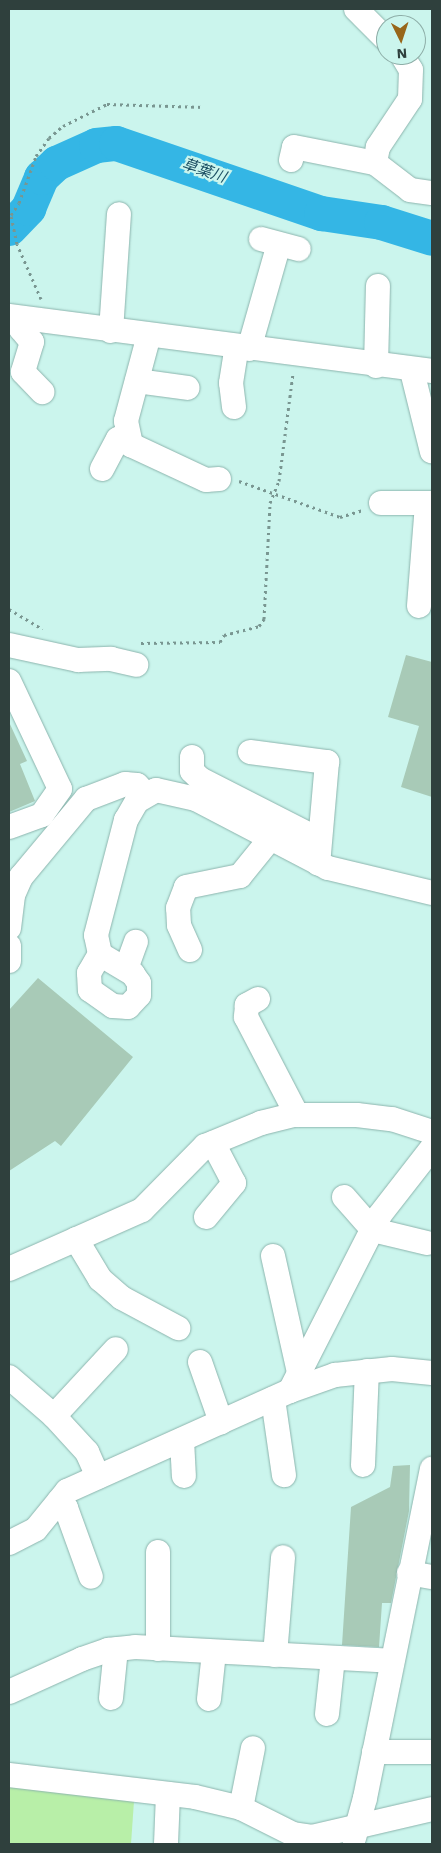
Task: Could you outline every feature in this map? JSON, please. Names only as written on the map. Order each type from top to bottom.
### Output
[{"type":"street","points":[[356,9],[376,29]]},
{"type":"street","points":[[375,163],[378,147],[410,99],[411,70],[408,65]]},
{"type":"street","points":[[291,160],[294,147],[375,163],[410,190],[432,193]]},
{"type":"street","points":[[111,331],[119,214]]},
{"type":"street","points":[[234,407],[231,382],[280,244]]},
{"type":"street","points":[[376,366],[378,286]]},
{"type":"street","points":[[15,317],[376,366],[422,370],[432,452]]},
{"type":"street","points":[[15,317],[21,329],[32,342],[23,372],[42,392]]},
{"type":"street","points":[[149,336],[126,421],[127,435],[131,445],[144,454],[206,480],[219,479]]},
{"type":"street","points":[[137,381],[188,388]]},
{"type":"street","points":[[102,469],[118,439],[127,435]]},
{"type":"street","points":[[381,503],[430,504],[419,606]]},
{"type":"street","points":[[9,645],[78,660],[111,659],[135,654]]},
{"type":"street","points":[[9,681],[60,789],[42,815],[9,827]]},
{"type":"street","points":[[250,752],[327,762],[318,839],[318,864]]},
{"type":"street","points":[[192,757],[192,771],[200,778],[318,839]]},
{"type":"street","points":[[9,928],[13,895],[21,877],[86,799],[125,784],[137,786],[146,794]]},
{"type":"street","points":[[100,954],[126,969],[139,983],[139,995],[135,1002],[120,1008],[90,990],[89,973],[100,954],[96,935],[123,832],[131,810],[146,794],[156,790],[189,797],[318,864],[432,893]]},
{"type":"street","points":[[190,950],[179,925],[178,908],[186,887],[240,876],[270,839]]},
{"type":"street","points":[[126,969],[136,942]]},
{"type":"street","points":[[9,946],[9,961]]},
{"type":"street","points":[[258,999],[247,1005],[246,1017],[297,1115]]},
{"type":"street","points":[[9,1269],[142,1210],[160,1196],[181,1168],[213,1143],[262,1123],[297,1115],[392,1119],[432,1132]]},
{"type":"street","points":[[206,1217],[234,1184],[213,1143]]},
{"type":"street","points":[[287,1387],[372,1230],[432,1148]]},
{"type":"street","points":[[344,1196],[372,1230],[427,1243]]},
{"type":"street","points":[[76,1239],[100,1279],[122,1298],[178,1328]]},
{"type":"street","points":[[273,1256],[287,1387],[284,1475]]},
{"type":"street","points":[[54,1416],[116,1349]]},
{"type":"street","points":[[200,1362],[221,1422]]},
{"type":"street","points":[[363,1465],[367,1371]]},
{"type":"street","points":[[9,1543],[36,1529],[67,1491],[221,1422],[287,1387],[335,1375],[367,1371],[432,1373]]},
{"type":"street","points":[[9,1377],[54,1416],[87,1452],[98,1477]]},
{"type":"street","points":[[182,1440],[184,1476]]},
{"type":"street","points":[[354,1836],[374,1752],[409,1573],[432,1469]]},
{"type":"street","points":[[59,1501],[66,1508],[92,1577]]},
{"type":"street","points":[[158,1552],[158,1649]]},
{"type":"street","points":[[275,1655],[283,1557]]},
{"type":"street","points":[[409,1573],[432,1577]]},
{"type":"street","points":[[9,1692],[22,1682],[116,1649],[158,1649],[391,1661]]},
{"type":"street","points":[[111,1698],[116,1649]]},
{"type":"street","points":[[209,1698],[214,1652]]},
{"type":"street","points":[[327,1714],[333,1658]]},
{"type":"street","points":[[241,1808],[253,1748]]},
{"type":"street","points":[[374,1752],[432,1752]]},
{"type":"street","points":[[9,1775],[168,1794],[241,1808],[293,1834],[312,1837],[354,1836],[380,1818],[432,1810]]},
{"type":"street","points":[[166,1844],[168,1794]]},
{"type":"path","points":[[52,322],[10,220],[36,156],[63,126],[107,104],[204,107]]},
{"type":"path","points":[[135,654],[220,642],[224,635],[259,626],[267,608],[273,493],[279,481],[295,355]]},
{"type":"path","points":[[219,479],[234,480],[340,517],[381,503]]},
{"type":"path","points":[[9,609],[48,632]]},
{"type":"green space","points":[[9,1783],[134,1801],[131,1844],[9,1844]]},
{"type":"building","points":[[406,655],[432,662],[432,797],[401,787],[419,726],[388,717]]},
{"type":"building","points":[[9,722],[27,761],[20,764],[35,801],[9,812]]},
{"type":"building","points":[[38,978],[133,1057],[61,1146],[55,1141],[9,1171],[9,1010]]},
{"type":"building","points":[[410,1465],[409,1511],[391,1603],[382,1603],[379,1647],[342,1645],[351,1507],[390,1487],[393,1466]]},
{"type":"waterway","name":"草葉川","points":[[9,228],[28,208],[41,177],[56,163],[96,145],[116,143],[321,213],[381,222],[432,238]]}]
